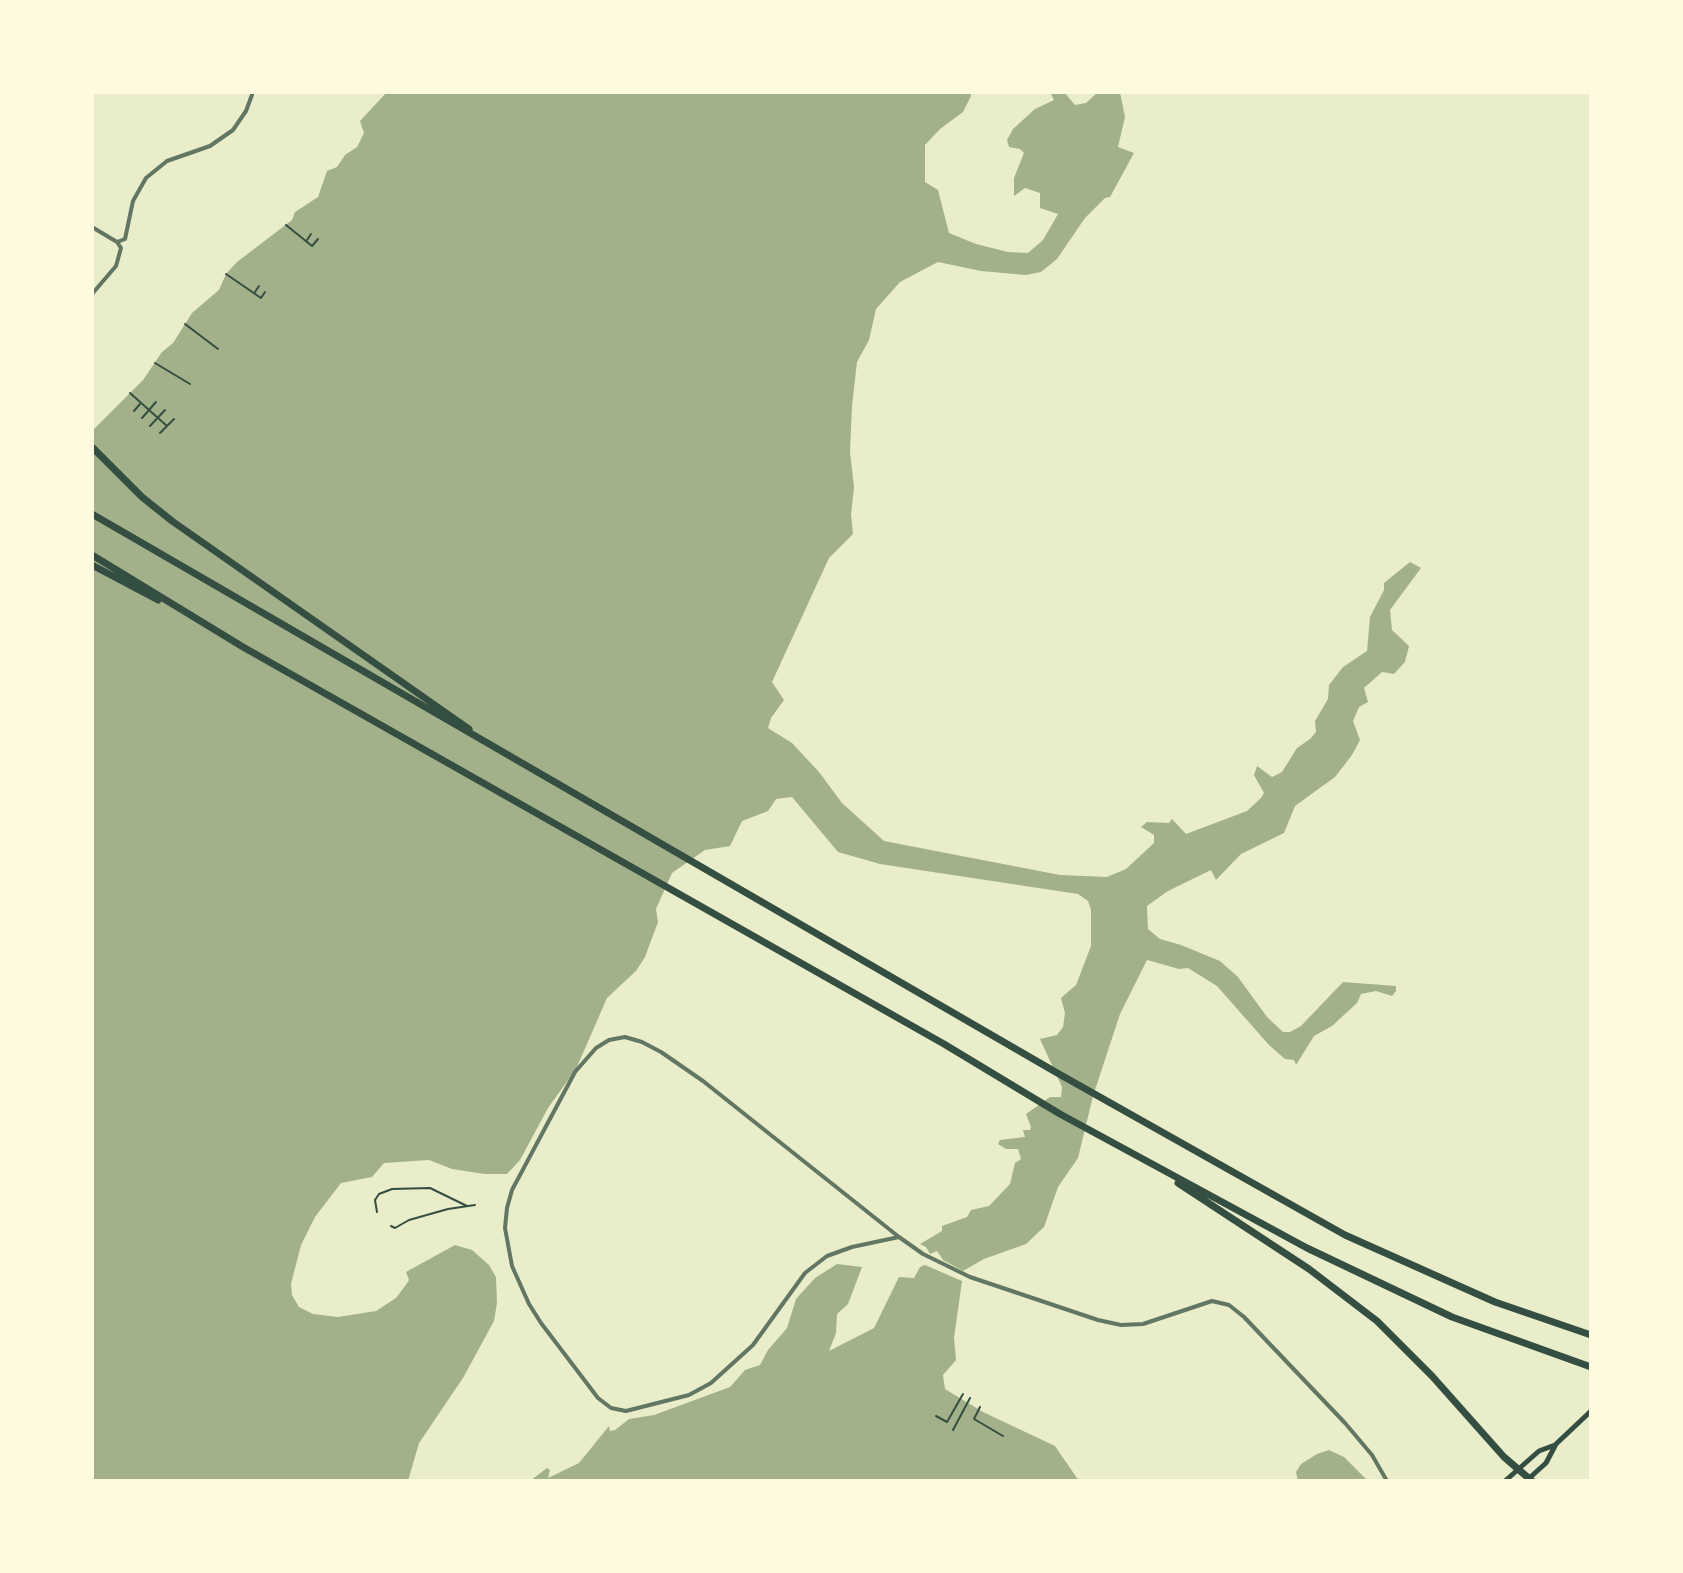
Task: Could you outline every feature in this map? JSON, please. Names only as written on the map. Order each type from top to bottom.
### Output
[{"type":"highway","points":[[92,447],[142,497],[172,521],[511,758]]},
{"type":"highway","points":[[92,514],[1077,1084],[1345,1235],[1495,1302],[1591,1335]]},
{"type":"highway","points":[[92,555],[230,638],[1136,1155],[1309,1269],[1361,1308],[1407,1348],[1529,1480]]},
{"type":"highway","points":[[92,565],[230,638]]},
{"type":"highway","points":[[1136,1155],[1393,1291],[1483,1329],[1591,1367]]},
{"type":"main road","points":[[1505,1481],[1539,1451],[1555,1445],[1591,1411]]},
{"type":"main road","points":[[1529,1480],[1546,1463],[1555,1445]]},
{"type":"street","points":[[117,242],[125,239],[133,201],[146,178],[167,161],[210,146],[233,130],[246,111],[253,92]]},
{"type":"street","points":[[92,227],[117,242],[121,248],[116,266],[92,294]]},
{"type":"street","points":[[899,1237],[827,1256],[805,1273],[753,1345],[711,1383],[689,1395],[626,1411],[611,1408],[598,1398],[529,1304],[512,1266],[505,1228],[512,1190],[579,1065],[609,1040],[625,1037],[642,1042],[703,1081],[899,1237],[923,1254],[970,1277],[1121,1325],[1143,1324],[1212,1301],[1229,1305],[1345,1423],[1372,1455],[1387,1481]]},
{"type":"path","points":[[286,225],[312,246],[318,239]]},
{"type":"path","points":[[306,241],[311,234]]},
{"type":"path","points":[[226,274],[261,298],[265,292]]},
{"type":"path","points":[[254,293],[259,286]]},
{"type":"path","points":[[185,324],[218,349]]},
{"type":"path","points":[[155,363],[190,384]]},
{"type":"path","points":[[130,393],[167,426]]},
{"type":"path","points":[[142,418],[156,402]]},
{"type":"path","points":[[134,411],[141,403]]},
{"type":"path","points":[[150,426],[165,410]]},
{"type":"path","points":[[160,433],[174,419]]},
{"type":"path","points":[[377,1212],[375,1200],[385,1190],[392,1189],[430,1188],[467,1206]]},
{"type":"path","points":[[391,1226],[395,1228],[409,1220],[475,1205]]},
{"type":"path","points":[[936,1416],[947,1422],[963,1394]]},
{"type":"path","points":[[953,1430],[970,1398]]},
{"type":"path","points":[[980,1407],[974,1419],[1003,1436]]},
{"type":"shaded area","points":[[387,92],[970,92],[963,112],[925,145],[925,182],[938,190],[949,233],[976,244],[1008,252],[1028,253],[1043,240],[1058,214],[1040,208],[1040,193],[1025,188],[1014,196],[1014,178],[1024,153],[1009,147],[1007,140],[1013,129],[1035,109],[1054,100],[1050,92],[1064,92],[1075,105],[1086,103],[1098,92],[1120,92],[1125,117],[1118,147],[1134,153],[1110,197],[1105,198],[1085,218],[1057,259],[1041,272],[1026,275],[981,271],[938,262],[900,282],[876,309],[869,340],[857,362],[852,406],[853,534],[829,558],[772,682],[784,700],[768,728],[792,743],[842,803],[884,841],[1060,875],[1107,877],[1126,869],[1154,843],[1154,835],[1141,827],[1147,822],[1169,823],[1172,819],[1186,834],[1247,811],[1261,798],[1264,793],[1254,775],[1257,766],[1272,777],[1282,772],[1297,748],[1316,732],[1315,721],[1328,699],[1329,685],[1343,667],[1367,651],[1370,617],[1384,590],[1384,583],[1410,562],[1421,568],[1390,610],[1392,630],[1409,646],[1405,662],[1394,674],[1382,672],[1364,688],[1368,702],[1359,707],[1353,721],[1360,740],[1352,755],[1335,777],[1295,806],[1284,833],[1241,854],[1216,880],[1211,870],[1168,891],[1147,906],[1148,929],[1160,939],[1220,961],[1238,977],[1267,1017],[1283,1032],[1301,1026],[1343,982],[1396,986],[1396,991],[1392,996],[1376,991],[1361,994],[1357,1003],[1332,1026],[1314,1036],[1296,1065],[1294,1060],[1285,1059],[1269,1045],[1217,986],[1188,968],[1179,969],[1147,960],[1120,1014],[1093,1096],[1078,1158],[1058,1187],[1044,1227],[1026,1244],[984,1259],[963,1271],[943,1260],[937,1251],[930,1254],[920,1244],[942,1231],[942,1226],[967,1217],[971,1210],[989,1206],[1010,1184],[1015,1163],[1021,1159],[1018,1149],[1006,1149],[998,1144],[1000,1140],[1025,1137],[1023,1130],[1030,1130],[1031,1127],[1026,1114],[1050,1097],[1061,1097],[1062,1087],[1040,1039],[1057,1035],[1063,1027],[1065,1013],[1061,998],[1076,985],[1091,946],[1088,901],[1078,894],[880,864],[838,852],[792,797],[776,799],[768,811],[742,821],[730,846],[705,850],[672,873],[656,909],[658,922],[645,957],[636,971],[607,998],[576,1069],[548,1108],[520,1160],[507,1174],[452,1169],[429,1160],[384,1163],[372,1177],[341,1183],[315,1217],[301,1245],[291,1284],[292,1295],[299,1307],[313,1314],[338,1317],[376,1311],[396,1298],[409,1280],[406,1272],[455,1245],[472,1250],[489,1265],[496,1277],[494,1321],[463,1378],[419,1443],[408,1481],[92,1481],[92,431],[143,380],[192,313],[219,290],[226,274],[237,262],[292,220],[295,212],[318,197],[327,171],[337,167],[345,155],[357,147],[364,133],[360,121]]},
{"type":"shaded area","points":[[837,1264],[862,1267],[848,1304],[837,1314],[836,1333],[829,1351],[874,1328],[899,1277],[914,1278],[920,1267],[925,1265],[962,1281],[954,1338],[956,1360],[943,1375],[945,1389],[983,1412],[1055,1446],[1079,1481],[530,1481],[547,1468],[550,1470],[548,1478],[579,1463],[609,1426],[610,1431],[615,1430],[629,1419],[654,1415],[730,1387],[745,1370],[760,1365],[787,1328],[796,1299],[815,1278]]},
{"type":"shaded area","points":[[1329,1450],[1344,1457],[1368,1481],[1298,1481],[1296,1472],[1301,1464]]}]
